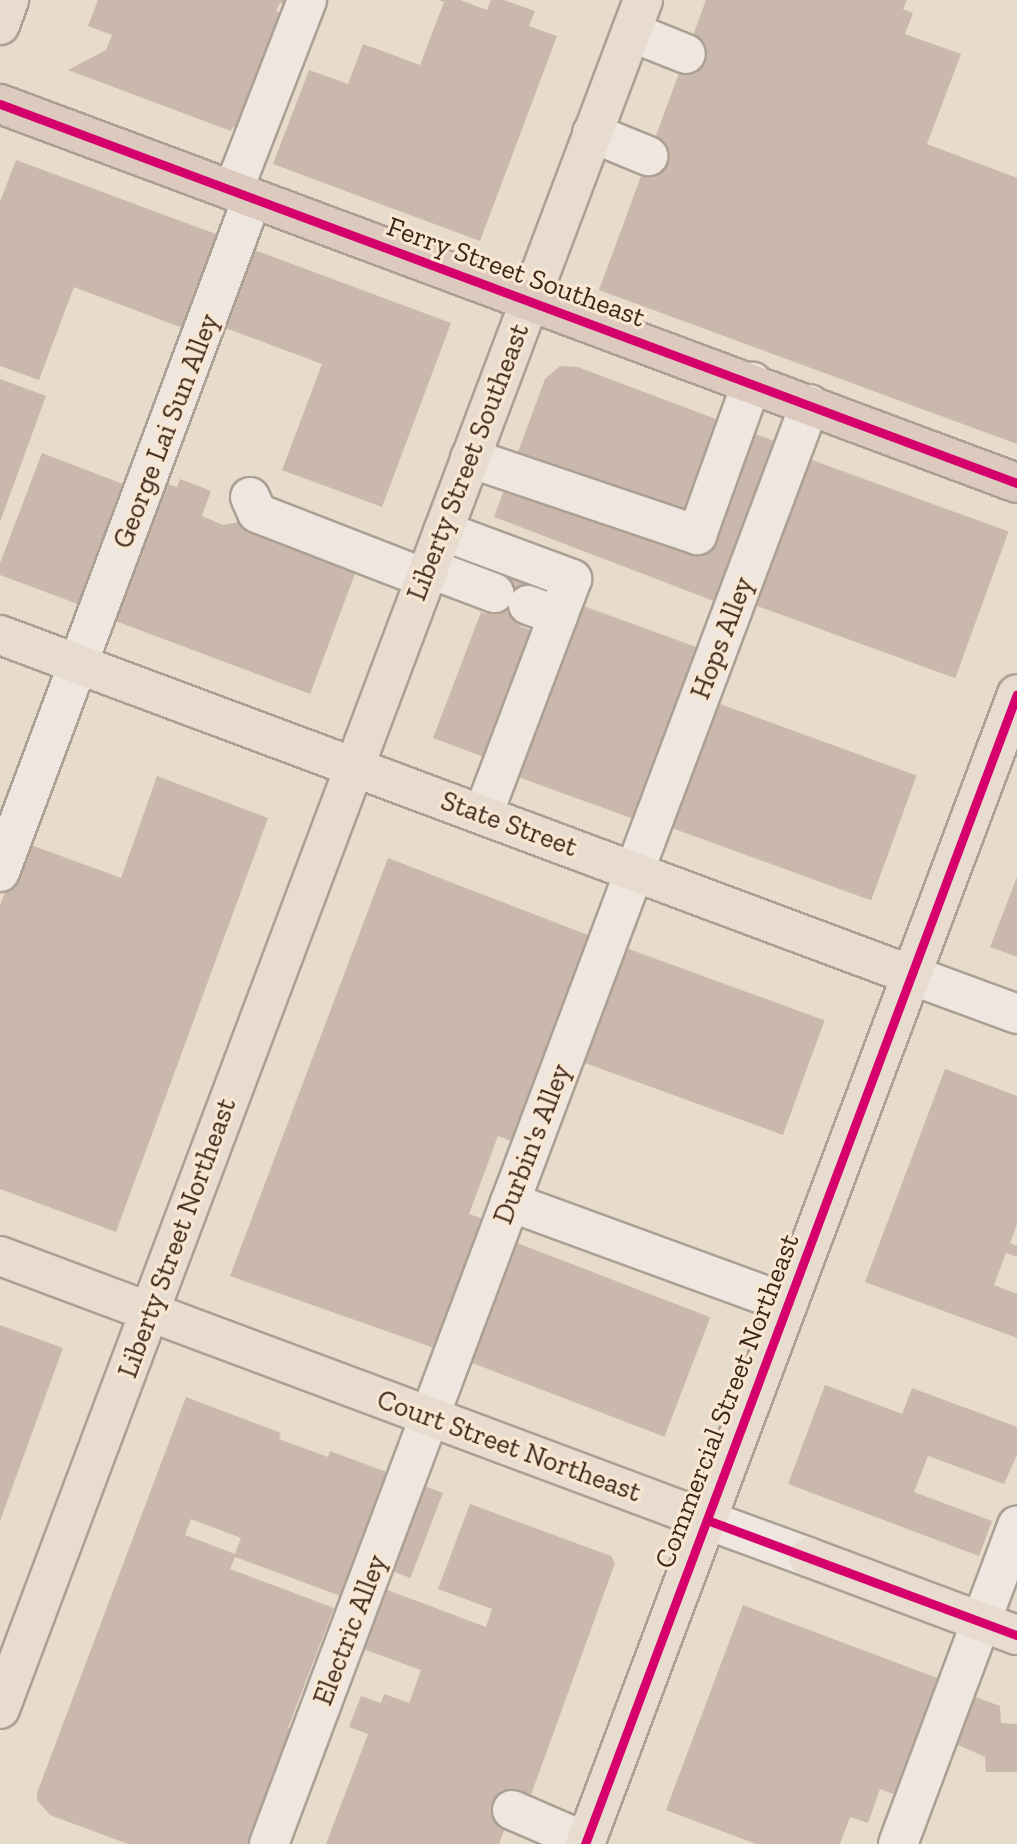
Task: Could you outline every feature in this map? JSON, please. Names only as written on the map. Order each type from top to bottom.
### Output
[{"type":"highway","name":"Ferry Street Southeast","points":[[0,104],[528,302],[752,382],[1017,483]]},
{"type":"main road","points":[[0,24],[9,0]]},
{"type":"main road","name":"Liberty Street Southeast","points":[[354,767],[637,16]]},
{"type":"main road","name":"State Street","points":[[0,635],[911,975]]},
{"type":"main road","name":"Commercial Street Northeast","points":[[585,1843],[1017,694]]},
{"type":"main road","name":"Liberty Street Northeast","points":[[0,1709],[354,767]]},
{"type":"main road","name":"Court Street Northeast","points":[[0,1256],[707,1520]]},
{"type":"main road","name":"Court Street Northeast","points":[[808,1557],[1017,1635]]},
{"type":"street","name":"George Lai Sun Alley","points":[[0,872],[78,664],[243,195],[307,0]]},
{"type":"street","points":[[637,16],[686,54]]},
{"type":"street","points":[[592,133],[648,156]]},
{"type":"street","points":[[470,458],[697,535],[752,382]]},
{"type":"street","name":"Hops Alley","points":[[635,871],[810,404]]},
{"type":"street","points":[[250,497],[257,513],[527,605],[572,579],[443,531]]},
{"type":"street","points":[[483,815],[527,605]]},
{"type":"street","name":"Durbin's Alley","points":[[430,1416],[635,871]]},
{"type":"street","name":"State Street","points":[[911,975],[1017,1014]]},
{"type":"street","points":[[510,1202],[788,1304]]},
{"type":"street","name":"Electric Alley","points":[[269,1844],[430,1416]]},
{"type":"street","name":"Court Street Northeast","points":[[707,1520],[808,1557]]},
{"type":"street","points":[[898,1844],[1017,1527]]},
{"type":"street","points":[[512,1810],[585,1843]]},
{"type":"building","points":[[98,0],[298,0],[295,8],[280,3],[276,11],[281,13],[239,129],[233,127],[231,131],[68,70],[106,50],[112,35],[88,26]]},
{"type":"building","points":[[439,0],[460,0],[487,10],[491,0],[504,0],[535,11],[529,26],[557,36],[480,241],[273,164],[309,70],[348,84],[363,44],[420,65],[444,2]]},
{"type":"building","points":[[706,0],[907,0],[903,9],[913,13],[905,34],[961,54],[927,144],[1017,178],[1017,444],[599,290]]},
{"type":"building","points":[[16,160],[224,237],[188,330],[74,287],[39,380],[0,366],[0,202]]},
{"type":"building","points":[[244,246],[451,323],[382,507],[282,470],[322,364],[215,324]]},
{"type":"building","points":[[560,366],[578,367],[779,443],[719,603],[494,517],[545,379]]},
{"type":"building","points":[[0,379],[46,396],[0,522]]},
{"type":"building","points":[[42,453],[128,486],[83,606],[0,575],[0,563]]},
{"type":"building","points":[[801,456],[1009,532],[955,678],[748,603]]},
{"type":"building","points":[[180,479],[211,491],[202,516],[223,525],[244,521],[359,563],[310,694],[102,616],[155,480],[177,487]]},
{"type":"building","points":[[503,571],[536,583],[520,626],[537,633],[489,759],[433,738],[481,612],[486,614]]},
{"type":"building","points":[[578,604],[704,650],[641,822],[515,776]]},
{"type":"building","points":[[709,700],[917,776],[871,901],[664,825]]},
{"type":"building","points":[[157,776],[268,818],[116,1232],[0,1189],[0,906],[23,842],[121,878]]},
{"type":"building","points":[[388,858],[596,938],[513,1142],[498,1136],[469,1214],[489,1221],[440,1350],[230,1276]]},
{"type":"building","points":[[1017,877],[1017,957],[990,947]]},
{"type":"building","points":[[615,944],[825,1020],[783,1135],[573,1059]]},
{"type":"building","points":[[945,1069],[1017,1096],[1017,1224],[1010,1243],[1017,1246],[1017,1257],[1006,1253],[994,1285],[1017,1294],[1017,1338],[865,1282]]},
{"type":"building","points":[[504,1238],[710,1317],[664,1437],[458,1357]]},
{"type":"building","points":[[0,1325],[63,1348],[0,1521]]},
{"type":"building","points":[[825,1385],[902,1414],[912,1388],[1017,1427],[1017,1455],[1004,1484],[928,1456],[914,1492],[992,1521],[979,1556],[788,1484]]},
{"type":"building","points":[[186,1397],[281,1433],[279,1439],[328,1457],[330,1451],[392,1474],[346,1598],[235,1557],[230,1569],[334,1608],[288,1728],[294,1730],[251,1844],[128,1844],[50,1815],[37,1800],[37,1793]],"holes":[[[191,1519],[241,1538],[235,1554],[185,1535]]]},
{"type":"building","points":[[414,1482],[443,1493],[410,1578],[381,1567]]},
{"type":"building","points":[[470,1504],[611,1556],[615,1563],[531,1795],[519,1791],[499,1844],[326,1844],[368,1734],[349,1727],[361,1696],[381,1703],[384,1694],[409,1703],[421,1670],[360,1648],[382,1588],[486,1627],[492,1609],[438,1589]]},
{"type":"building","points":[[743,1605],[948,1682],[904,1798],[880,1789],[868,1823],[850,1817],[840,1844],[756,1844],[666,1810]]},
{"type":"building","points":[[973,1696],[1000,1706],[1001,1723],[1017,1724],[1017,1772],[986,1772],[985,1757],[956,1744]]},
{"type":"cycle path","points":[[0,104],[1017,483]]},
{"type":"cycle path","points":[[585,1844],[1017,694]]},
{"type":"cycle path","points":[[707,1520],[1017,1635]]}]
